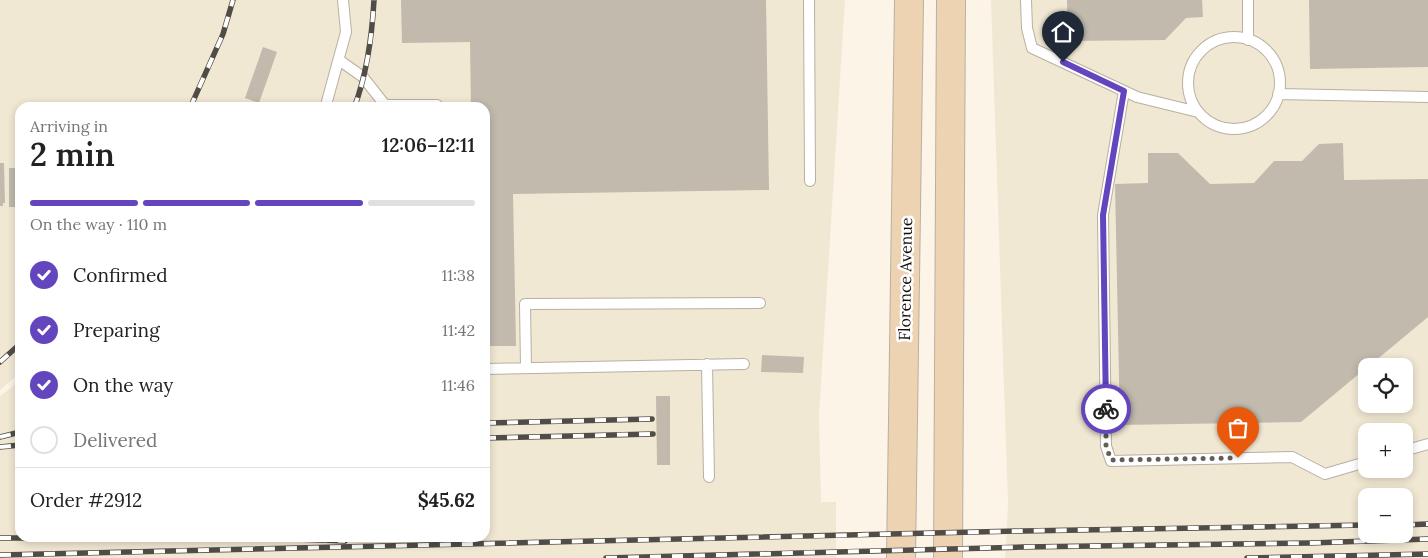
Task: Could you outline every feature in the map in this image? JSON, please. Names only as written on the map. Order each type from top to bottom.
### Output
[{"type":"main road","name":"Florence Avenue","points":[[901,558],[909,0]]},
{"type":"main road","points":[[948,558],[951,0]]},
{"type":"lane","points":[[327,102],[346,32],[342,0]]},
{"type":"lane","points":[[809,0],[810,181]]},
{"type":"lane","points":[[1026,0],[1027,28],[1032,48],[1137,97],[1198,112]]},
{"type":"lane","points":[[1248,0],[1248,40]]},
{"type":"lane","points":[[1233,37],[1248,40],[1261,46],[1272,57],[1278,71],[1278,94],[1277,100],[1269,113],[1257,123],[1244,129],[1228,130],[1214,125],[1198,112],[1188,90],[1189,74],[1194,60],[1204,48],[1217,40],[1233,37]]},
{"type":"lane","points":[[339,60],[363,77],[383,102]]},
{"type":"lane","points":[[1124,91],[1103,215],[1106,446],[1111,460],[1292,457],[1326,474],[1358,464]]},
{"type":"lane","points":[[1278,94],[1428,97]]},
{"type":"lane","points":[[526,368],[525,304],[760,302]]},
{"type":"lane","points":[[707,364],[709,477]]},
{"type":"lane","points":[[490,369],[744,364]]},
{"type":"lane","points":[[1413,448],[1428,444]]},
{"type":"shaded area","points":[[0,0],[845,0],[819,415],[821,502],[836,502],[836,558],[0,558],[0,396],[15,385],[15,542],[490,542],[490,102],[15,102],[15,377],[0,390]]},
{"type":"shaded area","points":[[991,0],[1428,0],[1428,558],[1005,558],[1008,505]]},
{"type":"building","points":[[401,0],[766,0],[769,190],[513,194],[516,346],[490,346],[490,102],[471,102],[470,42],[402,43]]},
{"type":"building","points":[[1067,0],[1202,0],[1203,17],[1186,18],[1165,40],[1068,41]]},
{"type":"building","points":[[1309,0],[1428,0],[1428,67],[1310,69]]},
{"type":"building","points":[[263,47],[277,52],[259,102],[245,98]]},
{"type":"building","points":[[1343,143],[1344,180],[1428,179],[1428,317],[1379,358],[1358,358],[1358,375],[1301,422],[1120,425],[1115,184],[1148,183],[1148,153],[1178,153],[1210,184],[1254,183],[1274,161],[1302,161],[1319,144]]},
{"type":"building","points":[[0,163],[4,163],[5,203],[3,203],[3,206],[0,206]]},
{"type":"building","points":[[9,168],[15,168],[15,207],[9,207]]},
{"type":"building","points":[[762,355],[804,357],[803,373],[761,372]]},
{"type":"building","points":[[656,396],[670,396],[670,465],[657,465]]},
{"type":"railway","points":[[193,102],[223,34],[233,0]]},
{"type":"railway","points":[[356,102],[368,55],[374,0]]},
{"type":"railway","points":[[0,362],[15,348]]},
{"type":"railway","points":[[490,423],[652,419]]},
{"type":"railway","points":[[0,437],[15,433]]},
{"type":"railway","points":[[490,438],[653,434]]},
{"type":"railway","points":[[0,447],[15,446]]},
{"type":"railway","points":[[1413,525],[1428,524]]},
{"type":"railway","points":[[0,555],[1023,531],[1358,525]]},
{"type":"railway","points":[[0,538],[15,538]]},
{"type":"railway","points":[[606,558],[1428,539]]},
{"type":"railway","points":[[1247,558],[1428,554]]},
{"type":"way so far","points":[[1106,409],[1106,446],[1111,460],[1238,458]]},
{"type":"route","points":[[1063,62],[1124,91],[1103,215],[1106,409]]}]
